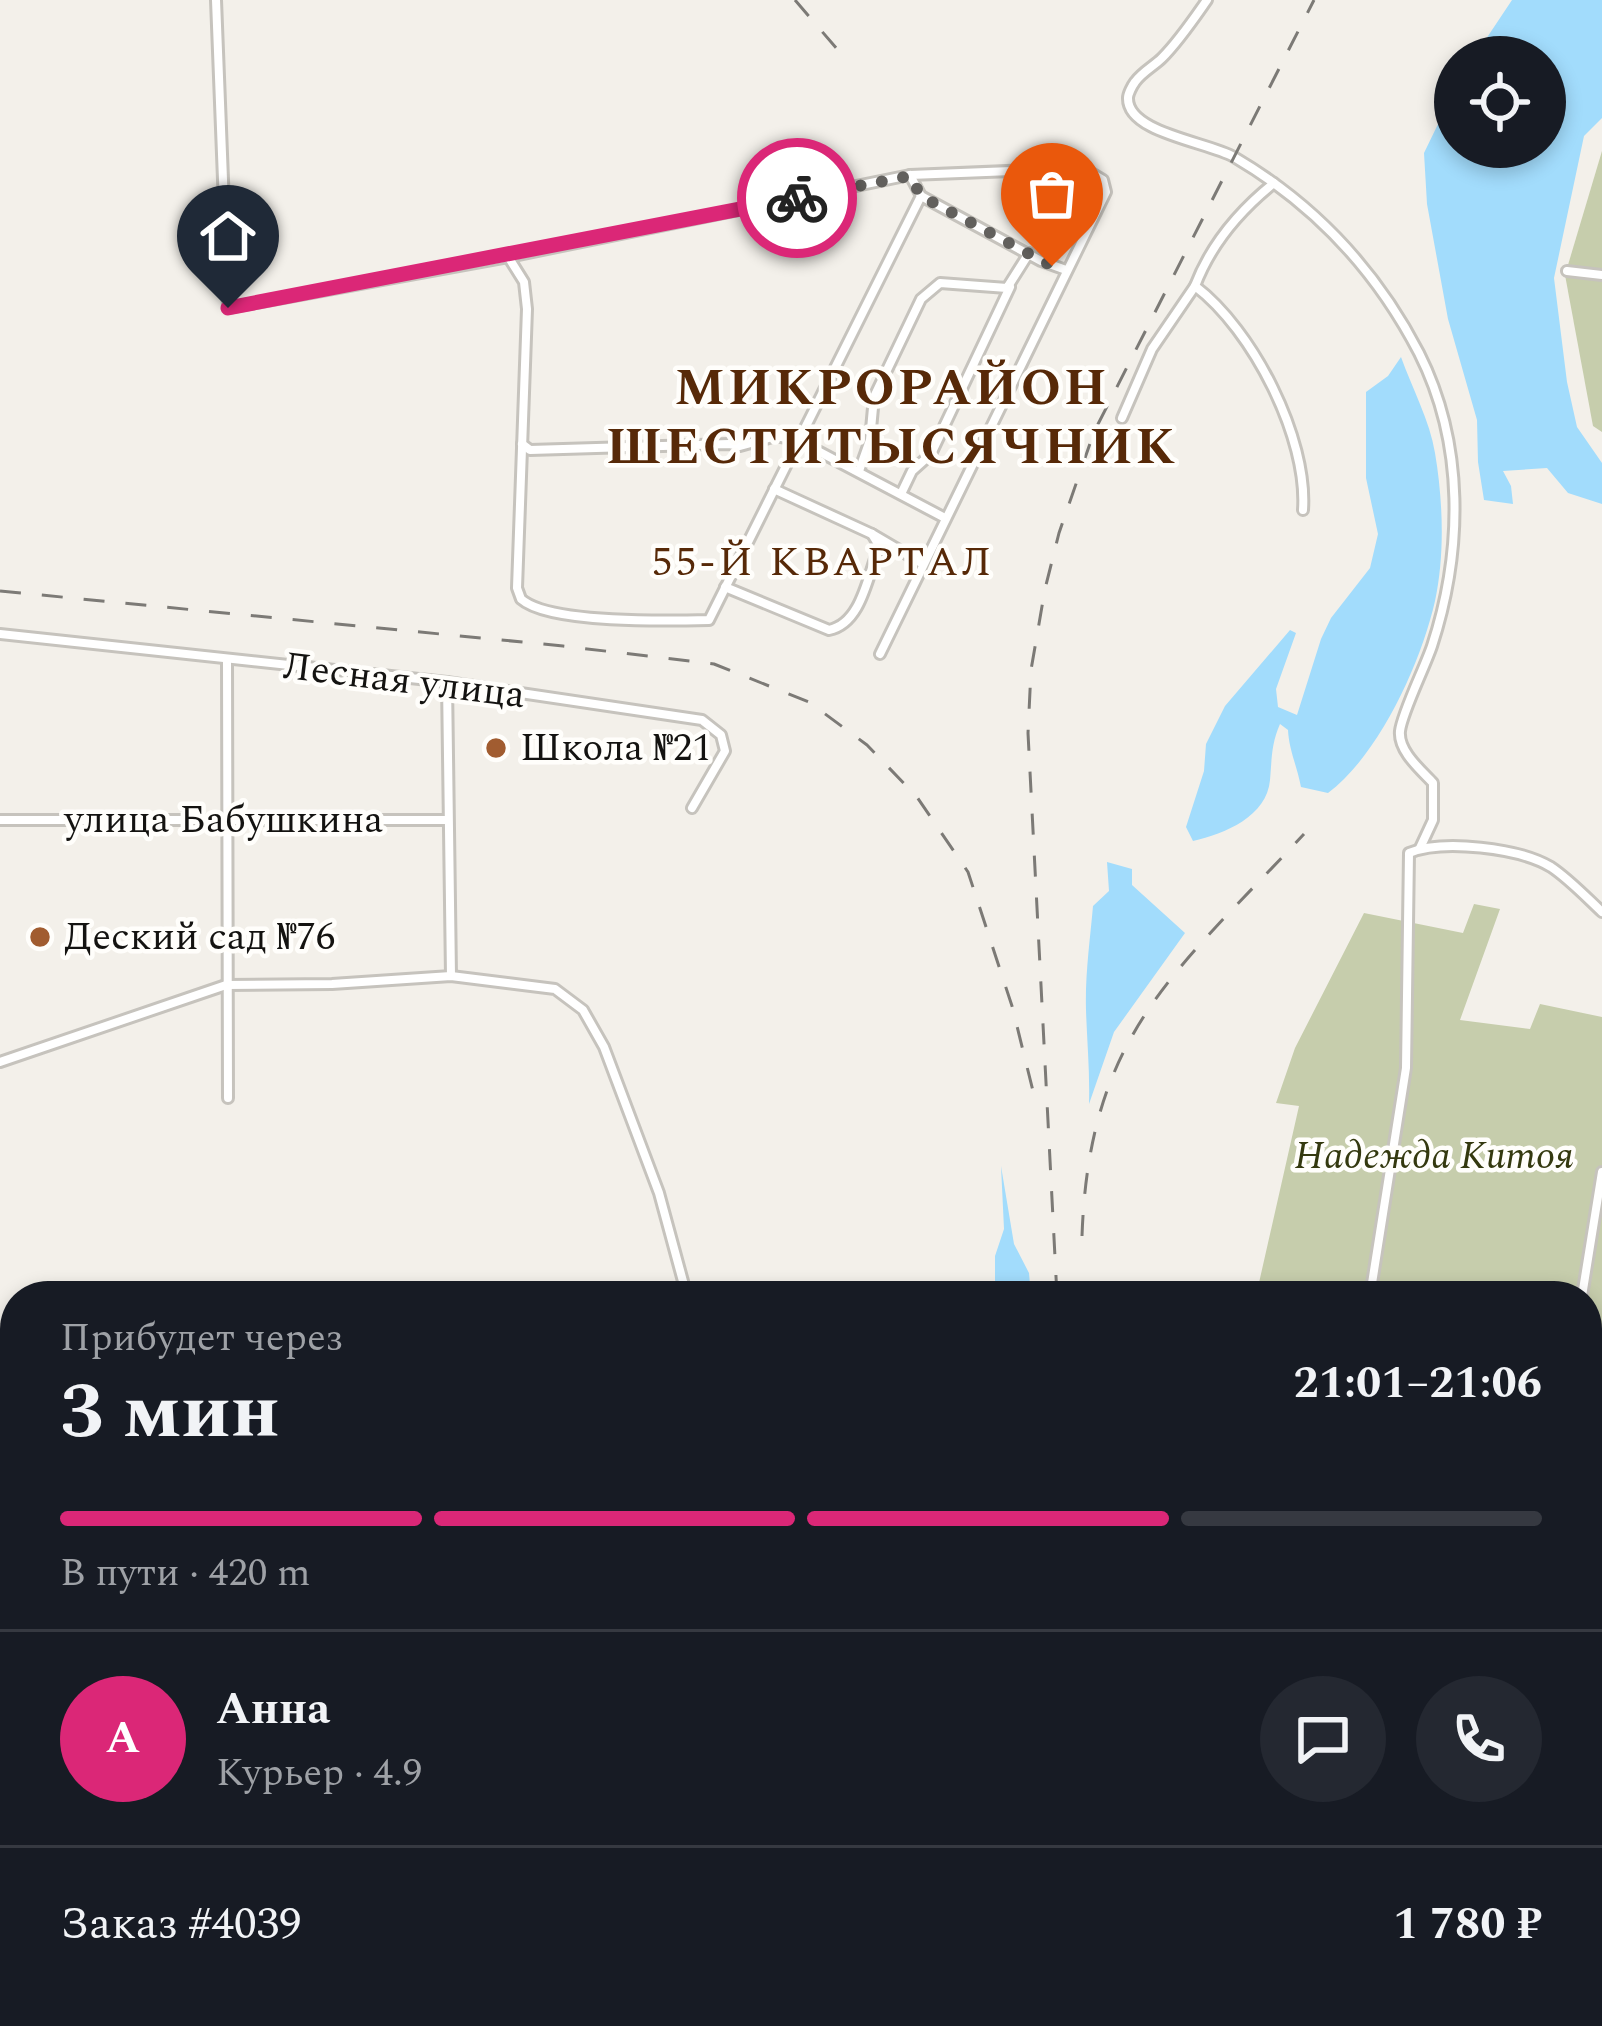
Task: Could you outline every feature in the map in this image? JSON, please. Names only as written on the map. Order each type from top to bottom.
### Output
[{"type":"street","points":[[216,0],[228,308],[910,176],[1083,168],[1102,180],[1106,192],[880,654]]},
{"type":"street","points":[[1207,0],[1160,60],[1133,83],[1128,102],[1132,112],[1147,127],[1218,148],[1274,183],[1308,208],[1370,272],[1420,356],[1449,442],[1456,505],[1448,597],[1400,732],[1404,750],[1433,784],[1433,820],[1420,848]]},
{"type":"street","points":[[910,176],[921,196],[1066,270]]},
{"type":"street","points":[[1122,418],[1152,349],[1195,286],[1219,238],[1247,204],[1274,183]]},
{"type":"street","points":[[508,256],[524,281],[527,309],[517,588],[526,605],[542,611],[655,621],[709,620],[921,196]]},
{"type":"street","points":[[902,494],[912,471],[931,454],[1029,253]]},
{"type":"street","points":[[1567,271],[1602,274]]},
{"type":"street","points":[[860,471],[870,440],[874,397],[921,298],[940,283],[1011,286]]},
{"type":"street","points":[[1195,286],[1238,331],[1290,427],[1305,478],[1303,510]]},
{"type":"street","points":[[522,444],[530,450],[736,447],[767,436],[796,440],[945,518]]},
{"type":"street","points":[[774,488],[923,564]]},
{"type":"street","points":[[725,587],[836,629],[854,613],[877,554],[872,534]]},
{"type":"street","name":"Лесная улица","points":[[0,634],[447,682],[703,720],[721,735],[724,751],[692,808]]},
{"type":"street","points":[[227,661],[228,1098]]},
{"type":"street","points":[[447,682],[451,976]]},
{"type":"street","name":"улица Бабушкина","points":[[0,820],[448,820]]},
{"type":"street","points":[[1372,1281],[1406,1068],[1409,853],[1438,845],[1521,856],[1550,867],[1602,912]]},
{"type":"street","points":[[0,1062],[226,985],[451,976],[555,988],[584,1010],[604,1047],[659,1193],[683,1281]]},
{"type":"street","points":[[1584,1281],[1602,1172]]},
{"type":"green space","points":[[1602,151],[1602,432],[1593,426],[1565,275]]},
{"type":"green space","name":"Надежда Китоя","points":[[1474,904],[1500,909],[1460,1020],[1530,1029],[1540,1004],[1602,1017],[1602,1281],[1259,1281],[1299,1106],[1276,1103],[1295,1048],[1364,913],[1463,933]]},
{"type":"water","points":[[1512,0],[1602,0],[1602,118],[1584,136],[1554,278],[1567,382],[1577,427],[1602,463],[1602,504],[1568,493],[1547,468],[1503,471],[1513,504],[1484,500],[1477,420],[1448,319],[1427,204],[1424,153],[1434,132],[1434,168],[1566,168],[1566,36],[1488,36]]},
{"type":"water","points":[[1401,357],[1433,441],[1440,489],[1440,565],[1420,652],[1381,732],[1328,793],[1301,787],[1288,730],[1280,724],[1261,804],[1231,828],[1193,841],[1186,827],[1204,771],[1206,744],[1225,706],[1290,630],[1296,633],[1276,689],[1278,707],[1297,715],[1331,618],[1370,568],[1378,534],[1366,478],[1366,392],[1388,376]]},
{"type":"water","points":[[1107,862],[1132,869],[1132,885],[1185,933],[1114,1032],[1089,1104],[1087,971],[1093,906],[1109,891]]},
{"type":"water","points":[[1001,1166],[1014,1244],[1030,1281],[995,1281],[995,1256],[1004,1229]]},
{"type":"railway","points":[[795,0],[843,56]]},
{"type":"railway","points":[[1056,1281],[1028,733],[1031,670],[1045,589],[1094,432],[1314,0]]},
{"type":"railway","points":[[0,591],[714,664],[809,702],[867,745],[917,797],[968,872],[1012,1006],[1033,1091]]},
{"type":"railway","points":[[1082,1236],[1088,1166],[1102,1107],[1122,1056],[1179,968],[1304,834]]},
{"type":"way so far","points":[[797,198],[910,176],[921,196],[1052,266]]},
{"type":"place","name":"Школа №21","points":[[496,748]]},
{"type":"place","name":"Деский сад №76","points":[[40,937]]},
{"type":"district","name":"МИКРОРАЙОН ШЕСТИТЫСЯЧНИК","points":[[892,418]]},
{"type":"district","name":"55-Й КВАРТАЛ","points":[[823,562]]},
{"type":"route","points":[[228,308],[797,198]]}]
